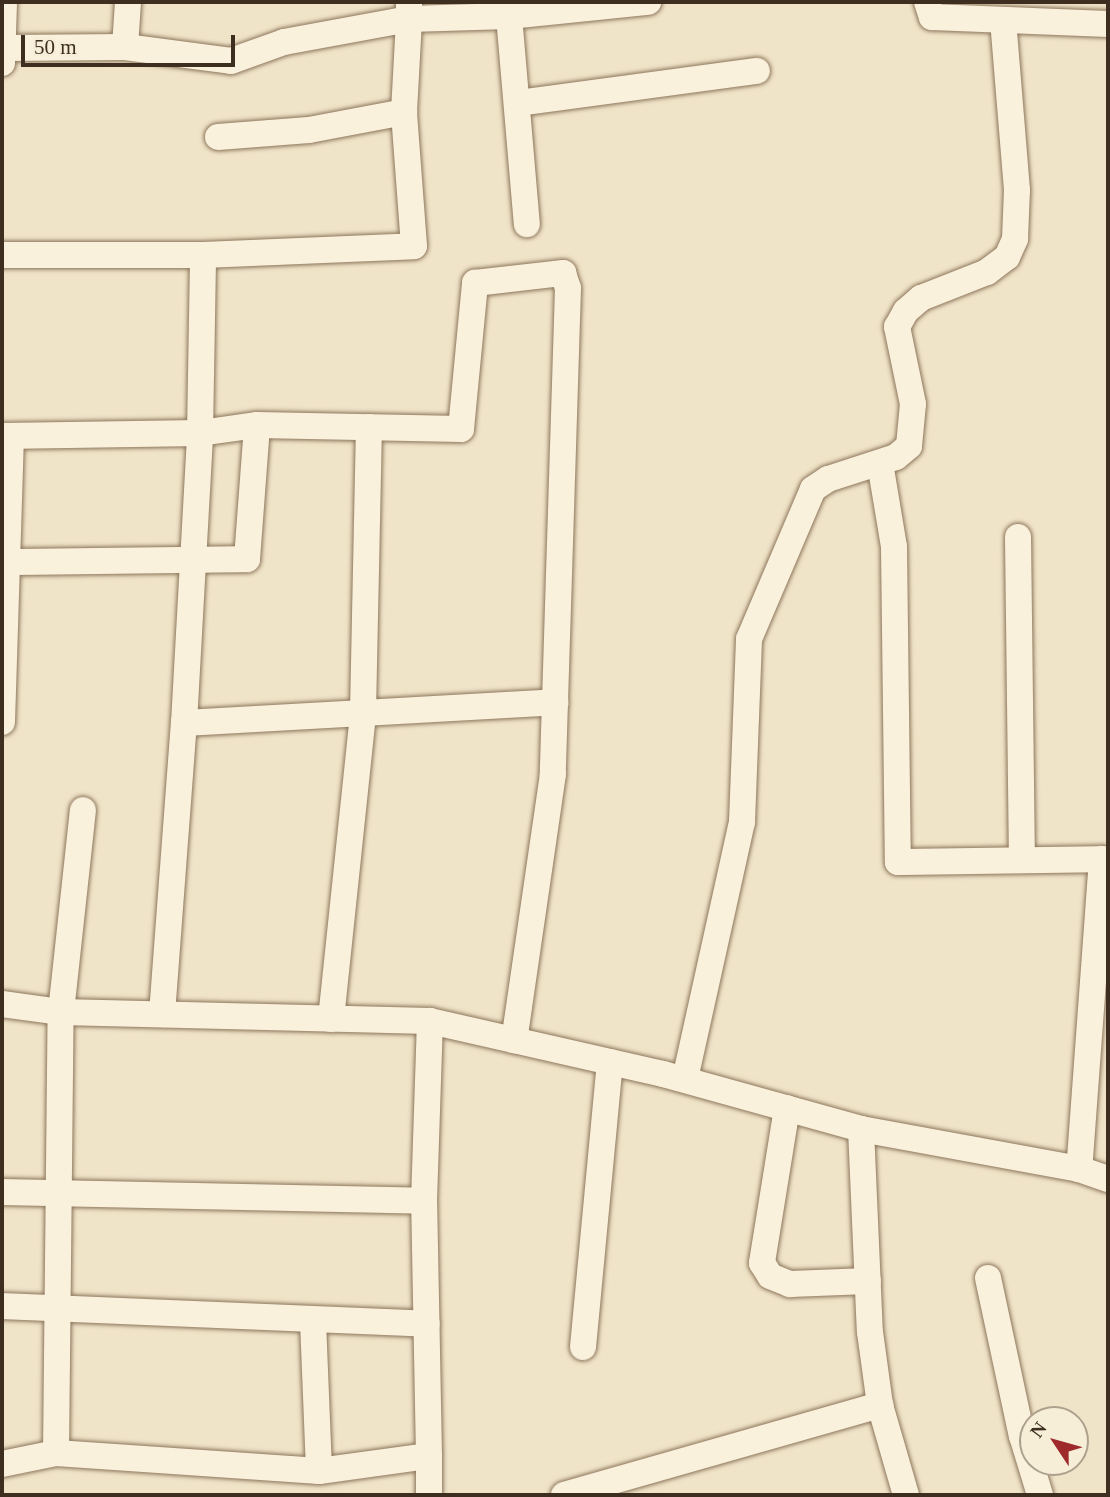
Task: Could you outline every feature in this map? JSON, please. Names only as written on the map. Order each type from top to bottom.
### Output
[{"type":"street","points":[[4,2],[3,55],[125,47],[230,61],[284,42],[409,10],[509,16],[648,2]]},
{"type":"street","points":[[125,47],[128,2]]},
{"type":"street","points":[[927,2],[932,17],[1003,21],[1071,14],[1108,24]]},
{"type":"street","points":[[2,254],[203,255],[414,246],[404,112],[409,10]]},
{"type":"street","points":[[509,16],[519,103],[527,224]]},
{"type":"street","points":[[685,1079],[742,822],[749,639],[813,489],[828,479],[880,463],[909,446],[915,421],[898,346],[897,327],[906,312],[921,298],[987,272],[1007,257],[1015,239],[1017,190],[1003,21]]},
{"type":"street","points":[[519,103],[757,71]]},
{"type":"street","points":[[218,137],[309,131],[404,112]]},
{"type":"street","points":[[162,1014],[184,723],[200,433],[203,255]]},
{"type":"street","points":[[2,722],[9,562],[6,437],[200,433],[257,425],[461,429],[475,283],[563,273],[568,288],[553,774],[514,1040]]},
{"type":"street","points":[[9,562],[247,559],[257,425]]},
{"type":"street","points":[[331,1018],[363,712],[369,427]]},
{"type":"street","points":[[880,463],[894,547],[898,862],[1102,859],[1079,1169]]},
{"type":"street","points":[[1018,537],[1022,860]]},
{"type":"street","points":[[184,723],[555,702]]},
{"type":"street","points":[[57,1453],[61,1012],[83,810]]},
{"type":"street","points":[[2,1004],[61,1012],[430,1021],[685,1079],[861,1129],[1079,1169],[1108,1179]]},
{"type":"street","points":[[429,1495],[424,1201],[430,1021]]},
{"type":"street","points":[[583,1346],[610,1062]]},
{"type":"street","points":[[787,1108],[761,1263],[770,1276],[790,1284],[868,1281]]},
{"type":"street","points":[[861,1129],[868,1281],[880,1405],[900,1494]]},
{"type":"street","points":[[2,1192],[424,1201]]},
{"type":"street","points":[[988,1278],[1019,1423],[1040,1495]]},
{"type":"street","points":[[2,1306],[427,1324]]},
{"type":"street","points":[[313,1321],[319,1471]]},
{"type":"street","points":[[564,1495],[880,1405]]},
{"type":"street","points":[[2,1464],[57,1453],[319,1471],[429,1456]]}]
